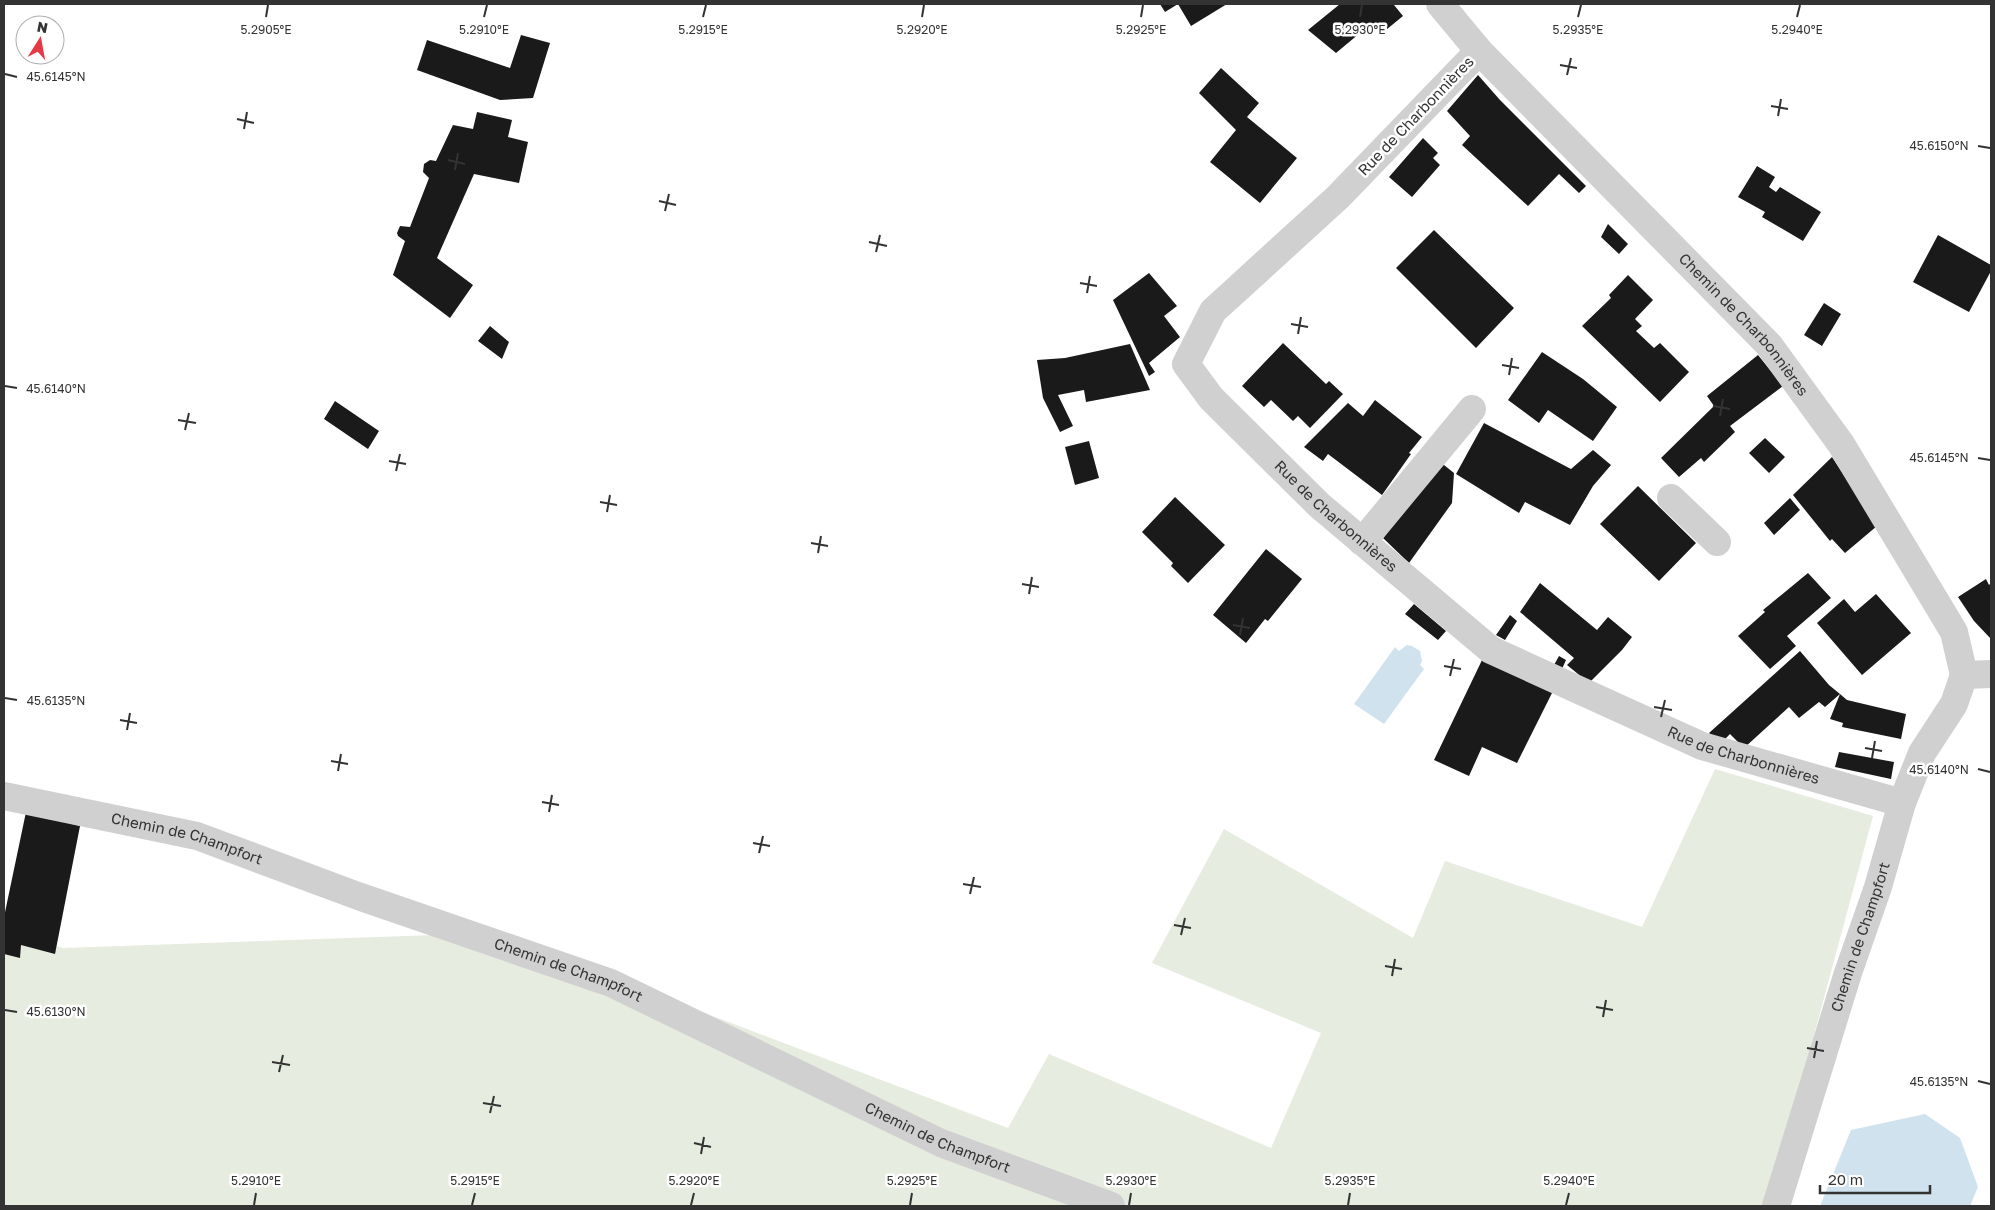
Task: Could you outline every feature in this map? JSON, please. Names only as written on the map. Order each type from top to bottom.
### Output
[{"type":"street","name":"Chemin de Charbonnières","points":[[1440,4],[1479,51],[1769,345],[1841,444],[1954,632],[1964,674]]},
{"type":"street","name":"Rue de Charbonnières","points":[[1479,51],[1338,197],[1213,311],[1186,364],[1211,398],[1319,505],[1491,650],[1702,746],[1902,803]]},
{"type":"street","points":[[1362,542],[1472,408]]},
{"type":"street","points":[[1671,498],[1717,542]]},
{"type":"street","points":[[1964,674],[1991,674]]},
{"type":"street","name":"Chemin de Champfort","points":[[1776,1206],[1848,973],[1878,887],[1902,803],[1922,753],[1954,704],[1964,674]]},
{"type":"street","name":"Chemin de Champfort","points":[[4,796],[197,836],[358,896],[611,983],[941,1143],[1111,1206]]},
{"type":"shaded area","points":[[1715,769],[1873,816],[1768,1206],[4,1206],[4,932],[63,948],[494,933],[1008,1128],[1049,1054],[1271,1148],[1321,1033],[1152,963],[1224,829],[1413,938],[1445,861],[1642,927]]},
{"type":"water","points":[[1407,645],[1420,651],[1422,661],[1420,665],[1424,669],[1384,724],[1354,704],[1395,647],[1399,651]]},
{"type":"water","points":[[1925,1114],[1960,1138],[1978,1187],[1970,1206],[1820,1206],[1851,1130]]},
{"type":"building","points":[[1160,4],[1178,4],[1165,12]]},
{"type":"building","points":[[1178,4],[1227,4],[1191,26]]},
{"type":"building","points":[[1340,4],[1395,4],[1403,16],[1381,34],[1372,23],[1336,53],[1308,30]]},
{"type":"building","points":[[521,35],[550,43],[533,98],[500,100],[417,70],[427,40],[510,68]]},
{"type":"building","points":[[1221,68],[1259,103],[1247,117],[1297,158],[1260,203],[1210,162],[1236,130],[1199,93]]},
{"type":"building","points":[[1478,75],[1500,100],[1586,186],[1579,193],[1559,174],[1528,206],[1462,145],[1470,136],[1447,111]]},
{"type":"building","points":[[477,112],[512,120],[508,137],[528,142],[519,183],[474,174],[437,258],[473,285],[450,318],[393,275],[405,241],[397,233],[400,226],[410,227],[429,178],[423,172],[424,164],[430,160],[436,161],[453,125],[473,129]]},
{"type":"building","points":[[1423,138],[1438,153],[1433,158],[1440,165],[1412,197],[1389,177]]},
{"type":"building","points":[[1757,166],[1775,177],[1769,187],[1776,192],[1780,187],[1821,212],[1803,241],[1762,217],[1765,212],[1738,197]]},
{"type":"building","points":[[1608,224],[1628,244],[1619,254],[1601,237]]},
{"type":"building","points":[[1434,230],[1514,308],[1476,348],[1396,268]]},
{"type":"building","points":[[1938,235],[1991,265],[1991,271],[1969,312],[1913,282]]},
{"type":"building","points":[[1149,273],[1177,306],[1164,316],[1180,337],[1149,363],[1155,372],[1149,376],[1113,300]]},
{"type":"building","points":[[1628,275],[1653,300],[1635,319],[1642,326],[1636,331],[1654,348],[1660,343],[1689,372],[1660,402],[1582,326],[1611,298],[1609,295]]},
{"type":"building","points":[[1824,303],[1841,314],[1822,346],[1804,335]]},
{"type":"building","points":[[490,326],[509,342],[502,359],[478,341]]},
{"type":"building","points":[[1283,343],[1326,384],[1329,381],[1343,394],[1310,428],[1298,416],[1293,421],[1271,400],[1264,407],[1242,386]]},
{"type":"building","points":[[1130,344],[1150,390],[1086,402],[1084,390],[1058,395],[1073,426],[1060,432],[1043,398],[1037,360],[1065,358]]},
{"type":"building","points":[[1542,352],[1583,379],[1617,407],[1593,441],[1548,410],[1539,423],[1508,400]]},
{"type":"building","points":[[1758,355],[1783,386],[1730,426],[1735,432],[1704,462],[1701,458],[1679,477],[1661,458],[1714,406],[1707,396]]},
{"type":"building","points":[[1375,400],[1422,437],[1409,453],[1411,454],[1382,495],[1328,454],[1323,461],[1304,447],[1348,403],[1363,416]]},
{"type":"building","points":[[335,401],[379,431],[368,449],[324,419]]},
{"type":"building","points":[[1484,423],[1571,469],[1593,450],[1611,465],[1593,486],[1570,525],[1525,502],[1519,513],[1456,474]]},
{"type":"building","points":[[1765,438],[1785,457],[1769,473],[1749,453]]},
{"type":"building","points":[[1089,441],[1099,478],[1075,485],[1065,447]]},
{"type":"building","points":[[1832,457],[1877,526],[1845,553],[1832,539],[1830,541],[1793,495]]},
{"type":"building","points":[[1439,461],[1454,473],[1452,503],[1409,563],[1383,538]]},
{"type":"building","points":[[1638,486],[1696,543],[1659,581],[1600,524]]},
{"type":"building","points":[[1175,497],[1225,545],[1188,583],[1171,566],[1173,563],[1142,532]]},
{"type":"building","points":[[1790,498],[1800,510],[1774,535],[1764,523]]},
{"type":"building","points":[[1266,549],[1302,579],[1268,621],[1265,619],[1246,643],[1213,615]]},
{"type":"building","points":[[1808,573],[1831,598],[1787,636],[1796,646],[1770,669],[1738,636],[1765,612],[1763,610]]},
{"type":"building","points":[[1986,579],[1989,585],[1991,583],[1991,639],[1974,621],[1958,597]]},
{"type":"building","points":[[1540,583],[1597,630],[1608,617],[1632,637],[1622,650],[1589,683],[1567,665],[1574,658],[1520,612]]},
{"type":"building","points":[[1876,594],[1911,633],[1862,675],[1817,623],[1844,599],[1855,612]]},
{"type":"building","points":[[1414,604],[1446,631],[1438,640],[1405,614]]},
{"type":"building","points":[[1510,615],[1517,621],[1505,640],[1496,635]]},
{"type":"building","points":[[1800,651],[1829,685],[1840,694],[1825,707],[1819,702],[1799,718],[1789,707],[1744,748],[1730,734],[1720,744],[1709,733]]},
{"type":"building","points":[[1559,656],[1566,660],[1562,669],[1554,665]]},
{"type":"building","points":[[1483,658],[1553,691],[1517,763],[1482,747],[1469,776],[1434,760]]},
{"type":"building","points":[[1840,694],[1847,700],[1906,714],[1901,739],[1842,727],[1843,723],[1830,719]]},
{"type":"building","points":[[1839,752],[1894,762],[1891,779],[1835,767]]},
{"type":"building","points":[[26,812],[80,826],[55,954],[21,945],[20,958],[4,954],[4,917]]}]
